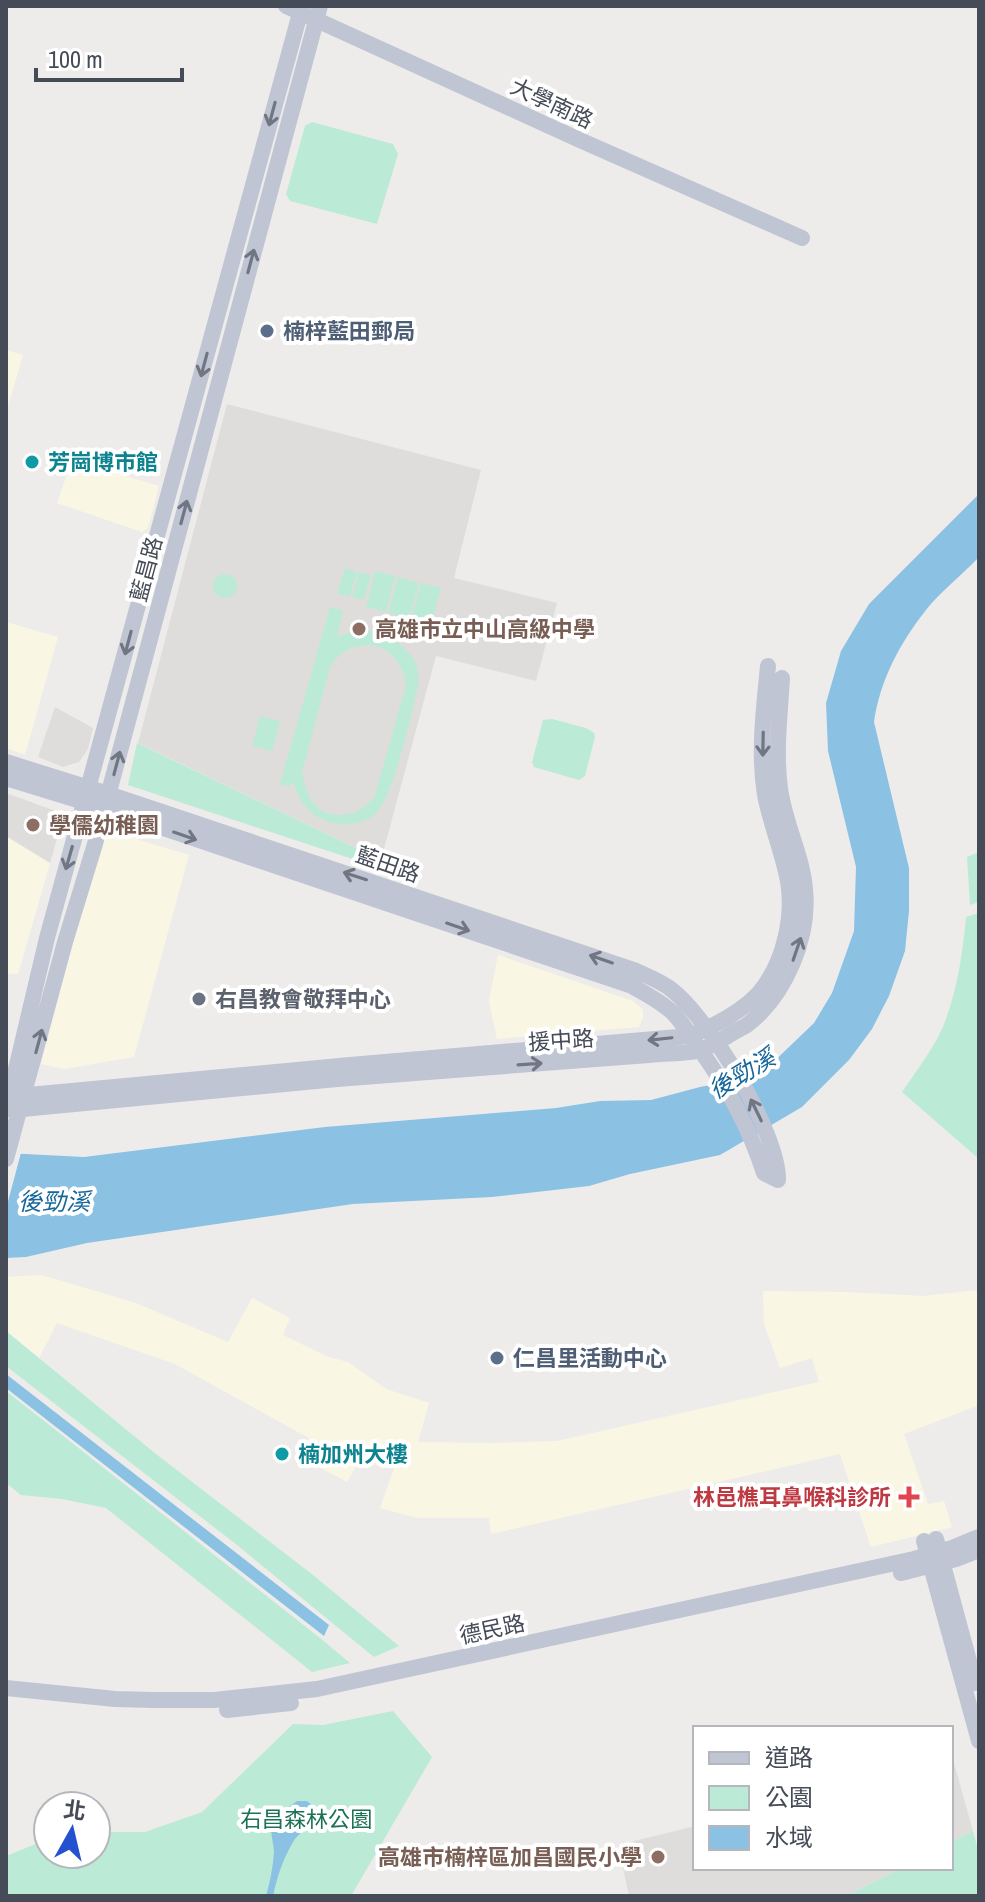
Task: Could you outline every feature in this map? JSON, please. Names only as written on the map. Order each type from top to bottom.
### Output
[{"type":"street","name":"大學南路","points":[[296,8],[318,12],[582,141],[802,238]]},
{"type":"street","name":"藍昌路","points":[[6,1159],[11,1143],[12,1102],[40,962],[296,8]]},
{"type":"street","name":"藍昌路","points":[[12,1102],[65,942],[106,801],[318,12]]},
{"type":"street","name":"援中路","points":[[708,1047],[735,1013],[758,994],[772,971],[790,917],[787,874],[770,817],[762,766],[768,666]]},
{"type":"street","name":"援中路","points":[[12,1102],[340,1066],[708,1047],[747,1024],[774,995],[787,977],[805,919],[803,872],[780,791],[782,678]]},
{"type":"street","name":"藍田路","points":[[6,762],[87,795],[653,978],[685,1004],[708,1047],[744,1086],[761,1119],[772,1170]]},
{"type":"street","name":"藍田路","points":[[6,778],[87,795]]},
{"type":"street","name":"德民路","points":[[6,1699],[112,1709],[216,1711],[320,1699],[437,1675],[933,1552],[979,1537]]},
{"type":"street","name":"德民路","points":[[6,1688],[153,1700],[214,1700],[317,1689],[933,1552],[979,1550]]},
{"type":"street","points":[[933,1552],[979,1700]]},
{"type":"street","points":[[933,1552],[979,1741]]},
{"type":"shaded area","points":[[6,350],[23,355],[6,413]]},
{"type":"shaded area","name":"高雄市立中山高級中學","points":[[227,404],[481,470],[454,578],[557,603],[536,681],[436,656],[381,860],[138,743]]},
{"type":"shaded area","points":[[72,460],[159,486],[148,528],[142,532],[57,503]]},
{"type":"shaded area","points":[[6,622],[58,637],[25,755],[6,748]]},
{"type":"shaded area","name":"學儒幼稚園","points":[[55,707],[93,728],[88,749],[79,762],[63,767],[38,757]]},
{"type":"shaded area","name":"學儒幼稚園","points":[[6,793],[64,814],[50,863],[6,836]]},
{"type":"shaded area","points":[[103,829],[189,855],[134,1057],[64,1069],[41,1064]]},
{"type":"shaded area","points":[[6,836],[50,863],[18,974],[6,974]]},
{"type":"shaded area","points":[[498,955],[633,1001],[643,1010],[639,1027],[497,1039],[489,1001]]},
{"type":"shaded area","points":[[41,1275],[133,1302],[228,1342],[252,1298],[290,1318],[283,1335],[328,1357],[348,1362],[386,1389],[429,1403],[418,1442],[557,1441],[819,1382],[812,1358],[780,1368],[764,1324],[763,1291],[924,1296],[978,1290],[979,1405],[904,1434],[928,1504],[944,1501],[952,1527],[871,1547],[840,1454],[491,1534],[489,1518],[417,1518],[380,1508],[396,1463],[368,1447],[347,1482],[302,1458],[309,1438],[175,1364],[57,1323],[39,1358],[6,1331],[6,1277]]},
{"type":"shaded area","points":[[953,1763],[954,1763],[973,1831],[953,1841]]},
{"type":"shaded area","name":"高雄市楠梓區加昌國民小學","points":[[693,1826],[693,1870],[897,1870],[847,1896],[629,1896],[618,1845]]},
{"type":"green space","points":[[312,122],[393,144],[398,154],[377,224],[290,201],[286,194],[305,126]]},
{"type":"green space","points":[[345,568],[357,572],[350,597],[337,593]]},
{"type":"green space","points":[[375,571],[395,576],[386,612],[366,607]]},
{"type":"green space","points":[[359,572],[371,575],[364,600],[352,597]]},
{"type":"green space","points":[[220,574],[230,574],[237,581],[237,591],[230,598],[220,598],[213,591],[213,581]]},
{"type":"green space","points":[[398,577],[419,583],[409,619],[388,613]]},
{"type":"green space","points":[[421,583],[441,588],[431,625],[411,619]]},
{"type":"green space","points":[[330,607],[343,610],[337,637],[364,631],[383,635],[404,648],[417,667],[418,686],[389,791],[375,814],[366,820],[350,824],[334,823],[313,814],[299,797],[293,782],[290,786],[280,784]],"holes":[[[376,646],[394,658],[402,670],[406,685],[374,798],[353,813],[329,814],[311,800],[302,772],[330,667],[346,651]]]},
{"type":"green space","points":[[260,716],[280,721],[272,751],[252,746]]},
{"type":"green space","points":[[552,719],[594,733],[585,776],[579,780],[534,767],[532,762],[543,720]]},
{"type":"green space","points":[[137,743],[381,860],[380,868],[128,785]]},
{"type":"green space","points":[[979,852],[979,902],[970,905],[967,857]]},
{"type":"green space","points":[[979,913],[979,1159],[902,1092],[943,1026],[957,980],[966,917]]},
{"type":"green space","points":[[6,1331],[399,1646],[374,1657],[237,1545],[6,1366]]},
{"type":"green space","points":[[6,1391],[350,1663],[312,1672],[106,1508],[21,1495],[6,1483]]},
{"type":"green space","name":"右昌森林公園","points":[[393,1711],[432,1757],[351,1896],[6,1896],[6,1856],[32,1845],[32,1870],[112,1870],[112,1832],[145,1832],[202,1812],[293,1724],[323,1725]]},
{"type":"green space","points":[[973,1831],[979,1854],[979,1896],[847,1896],[897,1870],[953,1870],[953,1841]]},
{"type":"water","name":"後勁溪","points":[[979,494],[979,557],[932,603],[908,636],[886,677],[874,722],[909,868],[905,951],[889,996],[872,1029],[849,1060],[802,1107],[720,1155],[589,1186],[492,1197],[353,1204],[6,1258],[6,1153],[84,1157],[325,1127],[556,1108],[600,1101],[651,1100],[746,1078],[765,1070],[814,1023],[832,993],[854,931],[856,867],[828,751],[826,703],[841,651],[869,604]]},
{"type":"water","points":[[6,1374],[329,1625],[324,1636],[6,1388]]},
{"type":"water","points":[[297,1801],[307,1801],[314,1807],[313,1823],[293,1842],[273,1896],[266,1896],[274,1858],[272,1825],[281,1813]]},
{"type":"pier","points":[[6,1149],[22,1149],[6,1209]]},
{"type":"place","name":"楠梓藍田郵局","points":[[267,331]]},
{"type":"place","name":"芳崗博市館","points":[[32,462]]},
{"type":"place","name":"高雄市立中山高級中學","points":[[359,629]]},
{"type":"place","name":"學儒幼稚園","points":[[33,825]]},
{"type":"place","name":"右昌教會敬拜中心","points":[[199,999]]},
{"type":"place","name":"仁昌里活動中心","points":[[497,1358]]},
{"type":"place","name":"楠加州大樓","points":[[282,1454]]},
{"type":"place","name":"林邑樵耳鼻喉科診所","points":[[909,1497]]},
{"type":"place","name":"高雄市楠梓區加昌國民小學","points":[[658,1857]]}]
